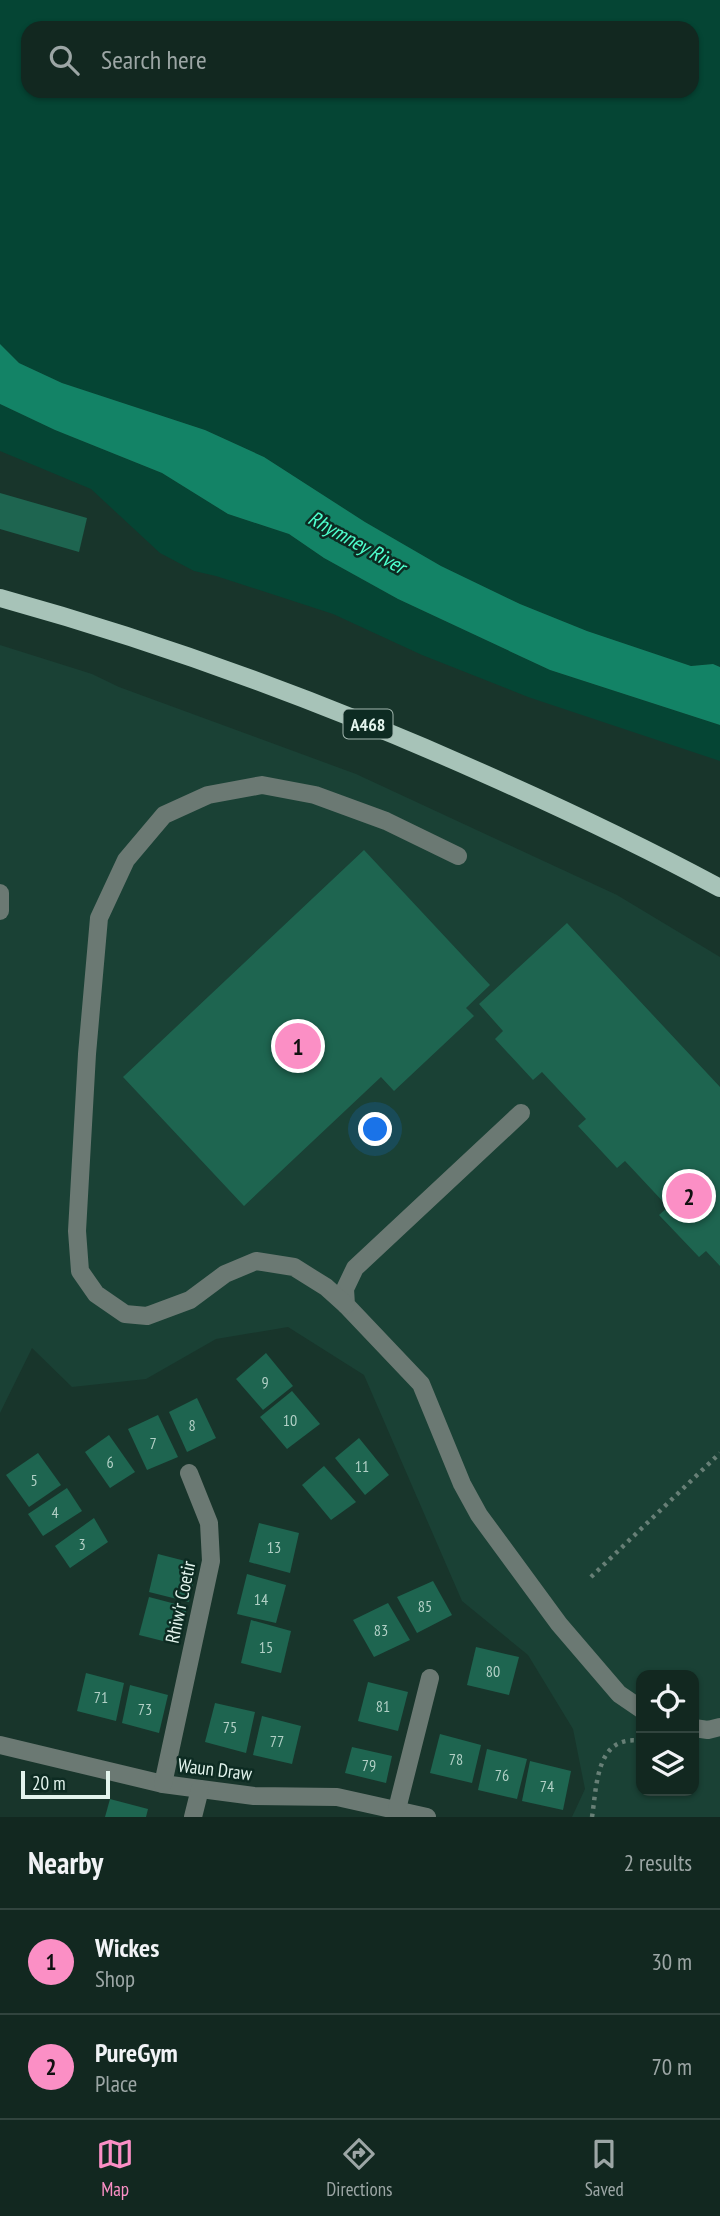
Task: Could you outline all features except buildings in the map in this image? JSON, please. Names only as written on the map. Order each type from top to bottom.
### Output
[{"type":"main road","name":"A468","points":[[0,598],[162,646],[348,715],[537,797],[720,888]]},
{"type":"street","points":[[458,856],[386,821],[327,800],[262,785],[208,795],[163,815],[126,860],[100,918],[87,1054],[77,1231],[80,1271],[96,1294],[125,1314],[148,1317],[190,1300],[225,1274],[256,1261],[294,1267],[326,1287],[421,1384],[461,1484],[479,1515],[559,1624],[619,1694],[636,1706]]},
{"type":"street","points":[[0,893],[0,911]]},
{"type":"street","points":[[346,1305],[345,1290],[355,1268],[521,1113]]},
{"type":"street","name":"Rhiw'r Coetir","points":[[163,1784],[212,1561],[209,1523],[188,1473]]},
{"type":"street","points":[[397,1809],[430,1678]]},
{"type":"street","points":[[699,1729],[720,1727]]},
{"type":"street","name":"Waun Draw","points":[[0,1745],[163,1784],[254,1796],[337,1797],[427,1817]]},
{"type":"street","points":[[193,1817],[200,1789]]},
{"type":"path","points":[[591,1577],[720,1453]]},
{"type":"path","points":[[592,1817],[601,1762],[620,1742],[636,1740]]},
{"type":"shaded area","points":[[0,0],[720,0],[720,667],[713,664],[691,666],[587,631],[520,604],[441,566],[365,522],[264,457],[205,430],[62,383],[19,363],[0,344]]},
{"type":"shaded area","points":[[0,404],[55,430],[162,473],[228,514],[289,534],[324,558],[398,599],[550,670],[720,725],[720,761],[528,697],[422,655],[333,614],[194,571],[160,553],[91,489],[0,451]]},
{"type":"shaded area","points":[[0,645],[92,674],[119,687],[356,774],[617,895],[720,957],[720,1817],[572,1817],[585,1789],[573,1729],[528,1655],[462,1601],[364,1375],[288,1327],[216,1339],[146,1379],[72,1387],[32,1348],[0,1413]]},
{"type":"water","name":"Rhymney River","points":[[0,344],[19,363],[62,383],[205,430],[264,457],[365,522],[441,566],[520,604],[587,631],[691,666],[713,664],[720,667],[720,725],[550,670],[398,599],[324,558],[289,534],[228,514],[162,473],[55,430],[0,404]]},
{"type":"place","name":"Wickes","points":[[298,1046]]},
{"type":"place","name":"PureGym","points":[[689,1196]]}]
